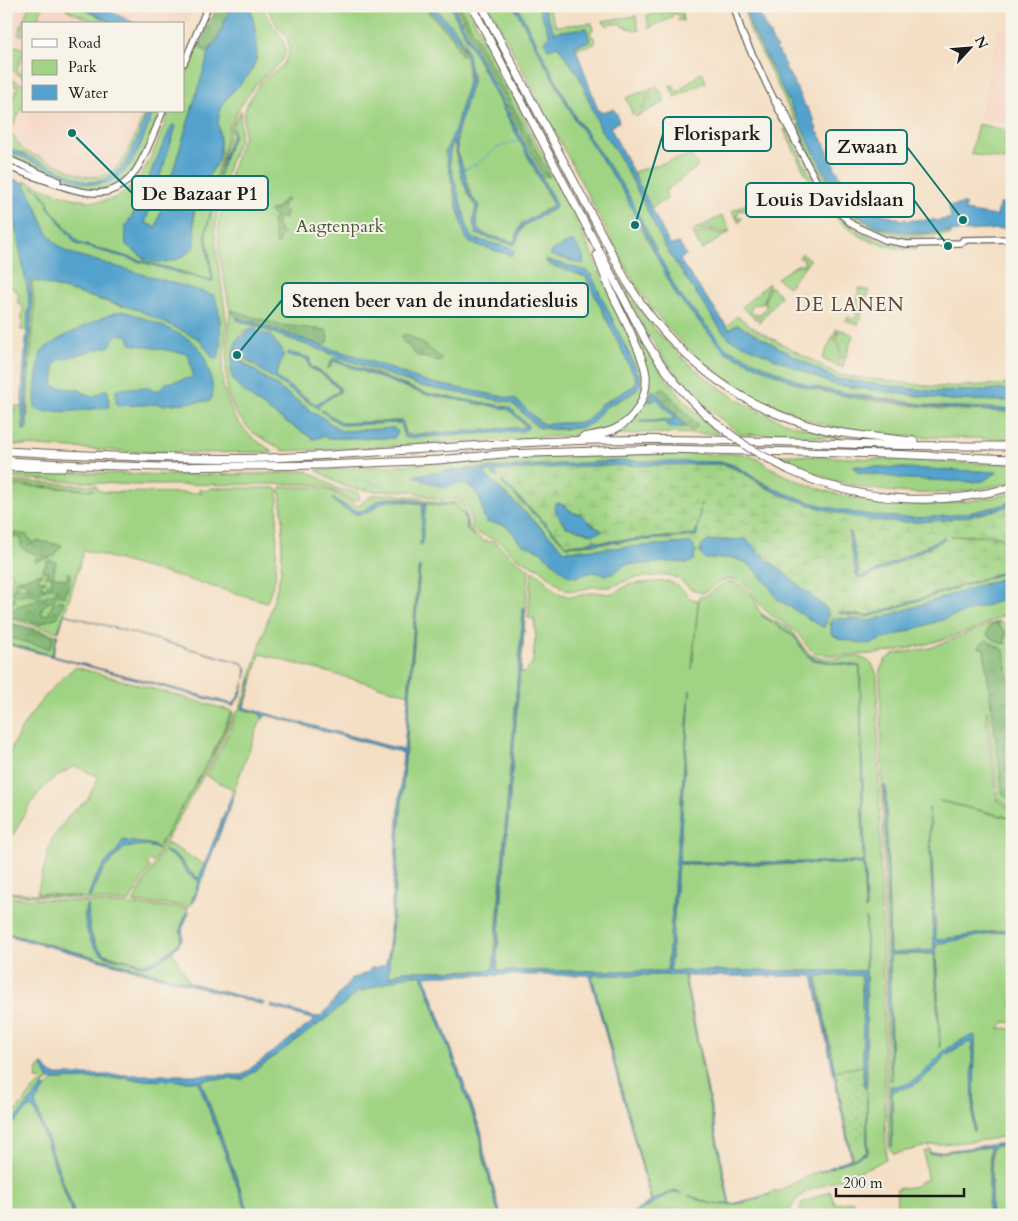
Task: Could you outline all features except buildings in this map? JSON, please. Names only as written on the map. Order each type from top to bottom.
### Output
[{"type":"highway","points":[[472,6],[636,322],[653,351],[683,391],[713,421],[749,448],[789,470],[843,489],[898,499],[958,498],[1012,487]]},
{"type":"highway","points":[[482,6],[626,282],[648,314],[676,346],[702,370],[733,391],[771,412],[792,420],[839,432],[941,446]]},
{"type":"highway","points":[[547,442],[604,434],[621,426],[634,414],[639,406],[646,386],[642,358],[601,269],[589,231]]},
{"type":"highway","points":[[6,451],[139,457],[253,458],[595,440],[708,440],[1012,446]]},
{"type":"highway","points":[[6,461],[82,465],[199,467],[332,465],[440,460],[502,454],[662,449],[1012,459]]},
{"type":"highway","points":[[6,467],[62,468],[82,465]]},
{"type":"main road","points":[[185,61],[208,6]]},
{"type":"main road","points":[[734,6],[742,32],[772,94],[786,112],[801,152],[828,200],[844,218],[874,236],[901,243],[956,243],[1012,239]]},
{"type":"main road","points":[[6,166],[71,190],[101,194],[112,191],[129,179],[141,162],[163,112]]},
{"type":"main road","points":[[6,158],[88,193]]},
{"type":"shaded area","points":[[6,6],[194,6],[185,28],[185,22],[22,22],[22,112],[148,112],[127,161],[116,178],[92,187],[19,153],[6,140]]},
{"type":"shaded area","points":[[997,30],[1012,30],[1012,126],[979,120]]},
{"type":"green space","points":[[29,6],[43,6],[36,22],[23,22]]},
{"type":"green space","points":[[65,6],[76,6],[111,22],[94,22],[67,10]]},
{"type":"green space","points":[[217,6],[231,6],[218,38],[210,49],[209,54],[201,48],[201,41]]},
{"type":"green space","points":[[250,6],[262,6],[282,38],[286,49],[285,55],[280,63],[256,84],[239,108],[229,128],[216,176],[208,189],[201,194],[207,192],[216,180],[231,128],[241,110],[240,138],[229,165],[217,213],[215,231],[227,325],[222,371],[223,387],[234,417],[250,436],[273,452],[135,452],[6,444],[6,411],[15,411],[15,406],[22,407],[23,430],[32,291],[28,288],[28,330],[21,330],[23,306],[17,303],[19,296],[17,292],[6,286],[6,174],[8,175],[7,182],[10,193],[49,238],[24,183],[25,181],[79,200],[105,201],[120,195],[132,186],[142,173],[158,142],[170,112],[185,112],[185,78],[201,41],[201,48],[209,54],[156,227],[145,224],[176,127],[173,125],[153,167],[141,201],[125,227],[126,245],[135,250],[144,259],[166,262],[195,237],[194,223],[197,195],[215,167],[219,156],[218,122],[221,109],[226,97],[245,79],[255,63],[257,53],[256,34]]},
{"type":"green space","name":"Aagtenpark","points":[[266,6],[426,6],[452,31],[464,49],[467,61],[468,82],[455,130],[446,151],[457,209],[470,243],[511,255],[513,251],[511,248],[474,239],[470,236],[450,165],[450,152],[455,139],[457,159],[467,192],[476,206],[476,234],[515,245],[523,226],[554,209],[556,205],[453,6],[467,6],[577,222],[640,361],[643,384],[639,402],[629,416],[614,425],[577,435],[537,437],[537,439],[284,451],[252,432],[236,414],[227,392],[226,371],[230,311],[219,252],[219,222],[232,169],[244,136],[244,115],[247,104],[260,83],[283,65],[289,54],[287,37],[278,27]],"holes":[[[547,260],[587,271],[591,275],[640,377],[640,383],[633,393],[604,408],[585,426],[576,428],[542,428],[533,424],[518,408],[509,402],[420,386],[237,320],[238,317],[427,382],[515,399],[541,423],[584,422],[600,405],[635,386],[636,379],[586,277],[561,268]],[[250,329],[281,348],[284,354],[276,375],[277,378],[315,405],[338,392],[339,389],[320,373],[310,368],[307,359],[288,355],[289,353],[309,358],[310,366],[333,381],[340,388],[340,392],[317,406],[319,409],[240,356],[239,359],[311,412],[341,431],[395,438],[326,438],[324,436],[314,439],[263,406],[231,374],[234,348],[244,332]],[[333,359],[370,371],[425,393],[509,407],[528,428],[524,431],[407,438],[403,434],[400,423],[341,425],[322,411],[342,423],[401,421],[403,422],[406,435],[527,428],[508,409],[424,394],[334,361],[330,368],[327,368]]]},
{"type":"green space","points":[[422,6],[426,6],[457,37],[463,51],[462,57],[453,38]]},
{"type":"green space","points":[[432,6],[450,6],[553,205],[521,224],[514,242],[486,235],[477,230],[476,217],[479,206],[470,191],[457,146],[458,127],[472,82],[472,74],[464,41]]},
{"type":"green space","points":[[456,6],[460,6],[550,177],[544,176]]},
{"type":"green space","points":[[476,6],[623,286],[654,328],[690,365],[732,396],[779,420],[841,438],[740,434],[712,412],[690,391],[668,364],[644,328]]},
{"type":"green space","points":[[489,6],[514,6],[575,120],[587,137],[589,136],[576,118],[517,6],[538,6],[550,36],[548,48],[558,46],[579,76],[601,130],[628,172],[668,252],[722,331],[832,384],[950,400],[1012,401],[1012,409],[933,406],[833,391],[807,385],[725,348],[678,293],[673,283],[671,284],[676,295],[725,352],[805,387],[854,398],[940,409],[1012,412],[1012,439],[883,434],[841,428],[809,420],[778,409],[749,394],[721,376],[696,356],[652,308],[633,281]]},
{"type":"green space","points":[[543,6],[548,6],[556,26],[592,23],[593,30],[590,31],[592,37],[594,37],[595,44],[576,49],[575,46],[590,41],[586,28],[554,32]]},
{"type":"green space","points":[[743,6],[745,6],[751,27],[798,120],[795,121],[749,28]]},
{"type":"green space","points":[[682,10],[683,21],[677,20],[680,16],[674,13],[671,18],[649,28],[647,15]]},
{"type":"green space","points":[[636,16],[639,31],[621,26],[622,24],[620,23],[611,23],[608,26],[602,21]]},
{"type":"green space","points":[[22,24],[22,36],[18,34]]},
{"type":"green space","points":[[10,45],[22,48],[22,57],[17,68],[22,76],[16,73],[6,62],[6,53]]},
{"type":"green space","points":[[702,72],[706,82],[675,97],[669,85],[675,86],[673,89],[680,92],[683,87]]},
{"type":"green space","points":[[6,79],[11,79],[22,84],[22,107],[12,128],[6,125],[6,116],[18,87],[10,84],[6,92]]},
{"type":"green space","points":[[658,86],[648,94],[647,102],[633,115],[626,98]]},
{"type":"green space","points":[[659,88],[665,102],[635,117],[650,101],[650,96]]},
{"type":"green space","points":[[145,112],[148,112],[134,147],[120,168],[112,176],[101,181],[87,182],[6,147],[6,131],[12,135],[25,151],[81,175],[95,177],[107,174],[116,167],[130,147]]},
{"type":"green space","points":[[154,112],[160,112],[143,153],[130,174],[117,185],[102,189],[85,189],[69,184],[6,154],[6,150],[83,183],[99,183],[112,180],[123,173],[138,151]]},
{"type":"green space","points":[[799,123],[836,194],[915,234],[951,232],[951,235],[904,235],[882,230],[864,221],[849,210],[836,196],[825,180],[797,125]]},
{"type":"green space","points":[[978,124],[1012,131],[1010,161],[971,154]]},
{"type":"green space","points":[[794,126],[829,191],[850,215],[876,231],[911,238],[911,241],[901,239],[900,241],[878,234],[860,225],[844,213],[831,200],[820,184],[810,166]]},
{"type":"green space","points":[[786,129],[820,192],[848,224],[866,235],[888,243],[915,247],[915,250],[888,247],[865,239],[847,227],[831,212],[806,174],[784,130]]},
{"type":"green space","points":[[691,155],[698,166],[665,191],[667,199],[651,208],[633,172]]},
{"type":"green space","points":[[763,196],[768,205],[746,211],[739,210],[737,217],[742,218],[739,223],[732,211]]},
{"type":"green space","points":[[287,199],[288,201],[281,206],[286,211],[285,219],[280,217],[277,220],[277,226],[283,234],[279,238],[279,244],[276,244],[272,221],[275,217],[269,210],[277,209],[283,200]]},
{"type":"green space","points":[[722,216],[730,230],[718,232],[714,229],[692,231]]},
{"type":"green space","points":[[713,231],[718,234],[730,232],[702,250],[693,234]]},
{"type":"green space","points":[[802,253],[810,260],[788,287],[777,278],[797,265],[804,265],[804,258],[799,258]]},
{"type":"green space","points":[[30,281],[36,281],[32,283],[35,309],[28,387],[27,430],[23,431],[26,430],[27,369],[32,309]]},
{"type":"green space","points":[[769,283],[763,304],[751,305],[751,314],[756,314],[756,320],[742,307]]},
{"type":"green space","points":[[770,286],[781,296],[759,323],[758,314],[762,313],[767,304],[764,304]]},
{"type":"green space","points":[[859,288],[869,291],[858,325],[845,320],[849,316],[850,320],[857,317],[855,311]]},
{"type":"green space","points":[[62,289],[124,306],[124,307]]},
{"type":"green space","points":[[617,299],[661,372],[687,403],[719,434],[651,433],[609,435],[631,421],[648,380]]},
{"type":"green space","points":[[231,310],[280,325],[326,330],[329,341],[323,346],[237,317]]},
{"type":"green space","points":[[737,316],[755,329],[839,375],[937,387],[1012,384],[1012,389],[937,392],[835,379],[739,325],[729,330],[726,327]]},
{"type":"green space","points":[[837,328],[835,342],[839,346],[839,367],[822,359]]},
{"type":"green space","points":[[839,329],[853,335],[842,369],[841,345],[837,341]]},
{"type":"green space","points":[[407,334],[425,345],[442,359],[440,362],[417,356],[402,340],[401,336]]},
{"type":"green space","points":[[664,388],[698,426],[691,431],[656,393]]},
{"type":"green space","points":[[737,453],[748,455],[806,484],[831,493],[857,499],[909,504],[935,504],[961,502],[1012,493],[1012,502],[984,510],[955,515],[897,517],[869,515],[812,503],[769,486],[735,466],[724,462],[620,461],[465,469],[734,468],[762,486],[811,505],[857,516],[905,521],[952,518],[1012,504],[1012,612],[974,629],[912,648],[880,653],[818,654],[808,647],[786,624],[766,611],[747,587],[737,580],[723,580],[701,593],[689,588],[679,579],[668,575],[634,578],[610,587],[592,587],[574,591],[565,590],[540,569],[515,557],[500,542],[477,533],[472,527],[468,507],[459,499],[440,500],[410,491],[374,491],[348,488],[316,470],[532,457]]},
{"type":"green space","points":[[775,456],[1012,464],[1012,482],[982,489],[951,492],[891,492],[861,487],[832,479],[803,469]],"holes":[[[853,466],[997,472],[973,482],[944,480]]]},
{"type":"green space","points":[[721,464],[740,471],[777,493],[806,504],[864,518],[894,521],[953,519],[982,514],[1012,505],[1012,553],[1002,537],[990,534],[950,536],[1000,537],[1012,556],[1012,569],[867,616],[838,612],[850,615],[848,619],[836,618],[831,622],[831,625],[826,623],[827,609],[760,555],[757,550],[728,540],[717,541],[701,548],[701,551],[695,551],[693,545],[689,543],[565,551],[483,473],[489,471],[498,476],[494,471],[585,466]],"holes":[[[502,481],[567,545],[588,543],[595,540],[597,542],[694,535],[698,526],[697,536],[567,546]],[[562,504],[574,513],[581,514],[598,528],[589,534],[575,528],[566,527],[560,517]],[[848,532],[850,532],[860,577],[930,544],[943,540],[864,579],[857,578]]]},
{"type":"green space","points":[[6,471],[177,475],[308,471],[338,489],[358,493],[360,499],[353,501],[322,485],[136,485],[11,478],[6,480]]},
{"type":"green space","points":[[12,481],[96,486],[98,490],[105,492],[202,493],[199,492],[199,489],[206,491],[211,488],[275,488],[278,490],[275,579],[267,602],[84,550],[59,632],[6,618],[6,599],[13,574],[6,572],[6,498],[9,489],[12,486],[94,490],[13,484],[8,488],[6,493],[6,485]]},
{"type":"green space","points":[[282,487],[319,487],[329,490],[358,506],[372,495],[394,494],[439,503],[459,502],[465,507],[468,525],[476,536],[484,541],[494,542],[499,545],[512,558],[529,569],[521,672],[524,673],[533,661],[536,639],[534,619],[528,618],[532,571],[539,574],[556,592],[570,597],[596,592],[615,593],[629,584],[668,581],[679,586],[690,598],[698,601],[692,669],[699,597],[728,582],[736,583],[746,590],[756,602],[761,613],[791,630],[810,654],[819,658],[858,657],[866,660],[873,666],[877,676],[886,1159],[806,1192],[797,1199],[787,1215],[701,1215],[677,1207],[659,1215],[633,1215],[666,1195],[679,1193],[676,1191],[666,1194],[654,1200],[651,1199],[597,999],[593,975],[684,975],[729,1202],[728,1206],[778,1191],[819,1171],[868,1152],[867,1093],[865,1092],[867,1086],[866,971],[671,971],[670,969],[678,864],[863,864],[865,910],[864,829],[864,862],[862,863],[679,862],[689,707],[667,971],[499,971],[497,959],[525,608],[523,608],[493,970],[404,971],[388,977],[420,567],[418,569],[408,694],[260,654],[249,693],[242,707],[261,714],[261,717],[264,718],[260,722],[234,790],[236,791],[233,798],[231,797],[233,789],[206,776],[221,749],[246,693],[278,585],[281,570],[283,520],[280,490]],"holes":[[[333,498],[358,511],[389,498],[413,499],[432,504],[426,503],[421,545],[423,504],[394,501],[382,502],[375,508],[358,515],[336,503]]]},
{"type":"green space","points":[[6,531],[27,535],[33,543],[39,541],[62,545],[54,556],[34,562],[37,555],[21,548],[21,538],[6,535]]},
{"type":"green space","points":[[48,560],[56,562],[53,576],[65,579],[68,576],[67,573],[71,573],[67,591],[64,592],[66,596],[62,597],[60,594],[43,606],[41,614],[48,615],[54,601],[56,604],[59,600],[64,602],[58,617],[39,624],[11,617],[6,610],[10,597],[16,600],[11,604],[13,612],[17,606],[33,602],[38,598],[44,598],[57,592],[52,587],[48,589],[47,585],[49,583],[52,585],[52,576],[44,576],[50,572],[42,571]]},
{"type":"green space","points":[[1012,570],[1012,575],[871,621],[852,620],[851,615],[868,617]]},
{"type":"green space","points":[[42,573],[38,580],[46,581],[40,586],[46,588],[46,590],[43,589],[39,596],[30,596],[28,593],[15,597],[12,593],[14,586],[18,585],[21,588],[28,586],[24,582],[14,582],[18,579]]},
{"type":"green space","points":[[6,621],[58,635],[52,655],[6,643]]},
{"type":"green space","points":[[999,621],[1008,625],[1012,635],[1012,701],[1004,650],[984,649],[1003,794],[1012,803],[1012,808],[999,800],[987,710],[986,719],[997,801],[1012,810],[1012,818],[939,801],[1012,819],[1012,928],[936,941],[929,808],[934,950],[890,953],[884,786],[891,1080],[890,955],[934,954],[938,1019],[936,943],[1012,930],[1012,1023],[1005,1022],[998,1029],[1012,1029],[1012,1135],[985,1140],[932,1145],[894,1154],[889,1148],[887,1084],[880,670],[885,660],[894,654],[930,648]],"holes":[[[967,1037],[975,1041],[974,1131],[972,1044],[969,1042],[945,1055],[938,1065],[919,1082],[909,1087],[892,1091],[891,1111],[891,1086],[900,1086],[914,1080],[952,1046]]]},
{"type":"green space","points":[[6,623],[54,636],[50,649],[6,637]]},
{"type":"green space","points":[[999,623],[999,627],[1006,632],[1005,644],[987,635],[989,627]]},
{"type":"green space","points":[[986,640],[1004,650],[1012,701],[1012,803],[1003,794],[984,649],[978,647]]},
{"type":"green space","points":[[75,667],[232,711],[211,757],[159,846],[215,751],[233,711],[235,713],[215,756],[153,863],[150,860],[147,863],[150,868],[129,902],[6,894],[6,892],[81,897],[37,893],[52,839],[71,813],[87,800],[99,777],[75,766],[52,780],[38,794],[24,814],[6,855],[6,762],[18,734],[34,710]],"holes":[[[125,840],[151,844],[159,848],[144,845],[124,848],[103,870],[91,896],[88,896],[95,878],[107,861],[115,854]]]},
{"type":"green space","points":[[167,843],[205,865],[199,878],[190,872],[176,856],[164,851],[178,860],[189,875],[199,881],[190,906],[133,902]]},
{"type":"green space","points":[[6,897],[188,908],[180,930],[182,936],[179,943],[162,957],[142,964],[105,954],[93,938],[89,925],[88,905],[86,905],[85,918],[90,939],[103,954],[145,965],[158,961],[172,951],[190,983],[6,933]]},
{"type":"green space","points":[[409,975],[423,976],[481,1138],[482,1152],[499,1215],[250,1215],[201,1081],[208,1079],[243,1079],[327,1018],[359,992]]},
{"type":"green space","points":[[859,975],[862,978],[863,1066],[835,1071],[817,976]]},
{"type":"green space","points":[[42,1064],[49,1080],[17,1117],[6,1122],[6,1117],[17,1110],[31,1092],[41,1084],[46,1083],[46,1081],[36,1079],[38,1069]]},
{"type":"green space","points":[[863,1066],[864,1087],[867,1093],[867,1149],[866,1153],[852,1159],[835,1071]]},
{"type":"green space","points":[[125,1078],[133,1080],[198,1081],[248,1215],[75,1215],[35,1100],[54,1080]]},
{"type":"green space","points":[[30,1107],[34,1109],[73,1215],[6,1215],[6,1126],[16,1120]]},
{"type":"green space","points":[[1012,1144],[1012,1215],[991,1215],[992,1147]]},
{"type":"green space","points":[[990,1147],[988,1215],[896,1215],[897,1189],[916,1186],[921,1181],[927,1180],[924,1152],[931,1149],[929,1154]]},
{"type":"green space","points":[[830,1191],[835,1204],[853,1201],[857,1207],[857,1215],[801,1215],[800,1208],[802,1203]]},
{"type":"water","points":[[77,6],[98,6],[133,22],[111,22]]},
{"type":"water","points":[[231,6],[250,6],[257,44],[255,63],[245,79],[227,98],[220,111],[218,122],[219,157],[215,167],[196,196],[193,215],[195,246],[185,255],[173,261],[152,261],[143,258],[126,245],[125,227],[141,201],[153,167],[172,125],[176,126],[145,223],[156,227],[210,49],[218,38]]},
{"type":"water","points":[[426,6],[434,7],[458,33],[468,54],[472,82],[457,134],[457,144],[458,155],[468,188],[472,199],[479,205],[476,217],[478,230],[486,235],[514,242],[521,224],[553,205],[450,6],[453,6],[556,205],[554,209],[523,226],[515,245],[476,234],[473,222],[476,206],[471,200],[464,184],[454,140],[450,152],[450,165],[470,236],[474,239],[511,248],[514,251],[511,255],[470,243],[465,236],[445,152],[455,130],[469,72],[464,49],[459,41]]},
{"type":"water","points":[[514,6],[517,6],[576,118],[627,192],[678,293],[726,348],[807,385],[833,391],[933,406],[1012,409],[1012,412],[940,408],[841,395],[805,387],[725,352],[676,295],[624,193],[575,120]]},
{"type":"water","points":[[538,6],[543,6],[554,32],[586,28],[590,41],[575,46],[598,110],[601,112],[613,109],[617,114],[619,122],[610,127],[669,243],[671,245],[679,243],[686,255],[680,260],[681,262],[729,329],[739,325],[835,379],[937,392],[1012,389],[1012,401],[950,400],[835,385],[730,339],[722,331],[668,252],[628,172],[601,130],[579,76],[558,46],[548,49],[544,41],[550,36]]},
{"type":"water","points":[[745,6],[755,6],[761,14],[764,25],[782,61],[786,65],[785,67],[794,85],[798,89],[800,97],[804,101],[803,103],[815,121],[813,123],[829,152],[827,153],[835,165],[834,167],[847,185],[846,187],[858,197],[857,199],[870,206],[870,208],[877,210],[877,212],[892,218],[899,218],[899,220],[906,219],[907,221],[929,219],[930,221],[934,219],[935,221],[951,218],[949,206],[964,204],[966,205],[965,211],[997,216],[999,204],[1012,203],[1012,228],[926,233],[907,232],[891,230],[876,225],[862,218],[849,208],[837,194],[826,176],[751,27]]},
{"type":"water","points":[[148,112],[154,112],[138,151],[122,173],[112,181],[99,184],[83,183],[6,150],[6,147],[87,182],[101,181],[112,176],[128,158]]},
{"type":"water","points":[[233,128],[234,135],[223,163],[206,232],[213,281],[212,282],[76,244],[48,207],[48,203],[40,191],[46,198],[49,204],[49,207],[79,243],[211,280],[205,235],[224,157],[233,134]]},
{"type":"water","points":[[8,177],[24,183],[51,238],[56,244],[70,253],[214,295],[221,327],[218,359],[213,358],[199,339],[138,310],[32,280],[30,281],[32,309],[27,369],[26,430],[23,430],[22,394],[29,299],[7,182]]},
{"type":"water","points":[[571,241],[580,251],[583,264],[550,255],[553,250]]},
{"type":"water","points":[[546,260],[587,271],[591,275],[640,377],[640,385],[633,393],[604,408],[592,423],[583,427],[551,429],[538,427],[516,406],[509,402],[420,386],[236,319],[237,317],[353,355],[427,382],[515,399],[541,423],[584,422],[600,405],[634,386],[636,379],[586,277],[550,265]]},
{"type":"water","points":[[121,311],[171,330],[198,347],[205,358],[212,381],[213,391],[210,401],[118,406],[116,391],[118,389],[145,387],[159,390],[166,383],[190,378],[193,374],[188,354],[131,344],[128,336],[119,334],[114,337],[110,346],[59,360],[55,364],[53,385],[55,387],[80,390],[93,397],[106,389],[108,391],[109,407],[76,411],[42,412],[35,408],[39,361],[42,351],[80,328]]},
{"type":"water","points":[[252,329],[271,336],[284,353],[276,375],[277,378],[315,404],[338,392],[339,389],[323,375],[310,368],[307,359],[288,355],[288,352],[310,358],[310,366],[324,374],[340,388],[340,392],[318,405],[319,409],[244,357],[239,357],[239,360],[311,412],[341,431],[394,428],[398,432],[397,435],[392,438],[326,438],[324,436],[314,439],[246,394],[233,379],[231,365],[237,341],[246,333],[246,330]]},
{"type":"water","points":[[333,358],[425,393],[509,407],[528,425],[528,428],[524,431],[407,438],[404,437],[400,423],[341,425],[321,411],[342,423],[401,421],[403,422],[406,435],[527,427],[508,409],[424,394],[334,361],[328,369]]},
{"type":"water","points":[[652,390],[686,427],[669,428],[665,422],[640,422],[640,420],[673,420],[672,416],[657,399],[649,402]]},
{"type":"water","points":[[620,461],[724,462],[785,493],[813,503],[869,515],[926,517],[955,515],[984,510],[1012,502],[1012,505],[979,514],[943,520],[889,522],[848,516],[825,510],[773,491],[738,470],[723,464],[585,466],[495,471],[498,476],[497,478],[489,471],[483,472],[565,551],[690,543],[695,551],[694,560],[690,563],[626,564],[612,574],[606,575],[593,572],[575,577],[567,575],[540,551],[520,543],[509,528],[504,525],[486,522],[479,498],[469,486],[455,484],[445,488],[414,477],[416,475],[454,470]]},
{"type":"water","points":[[853,466],[998,472],[983,481],[973,482],[907,479],[857,472]]},
{"type":"water","points":[[502,481],[567,545],[588,543],[595,540],[598,542],[694,535],[698,526],[701,503],[697,534],[696,536],[567,546]]},
{"type":"water","points":[[332,498],[356,511],[363,511],[377,501],[392,498],[444,505],[453,504],[438,506],[426,503],[422,545],[420,545],[423,504],[392,500],[381,503],[368,512],[357,514],[342,508]]},
{"type":"water","points":[[557,503],[562,504],[574,513],[581,514],[590,523],[603,531],[593,534],[565,526],[556,512],[554,505]]},
{"type":"water","points":[[453,504],[465,515],[467,528],[474,537],[467,530],[464,516]]},
{"type":"water","points":[[848,532],[850,532],[860,577],[943,538],[944,540],[860,579],[857,578]]},
{"type":"water","points":[[745,539],[753,545],[760,555],[764,553],[766,559],[827,609],[828,614],[824,628],[778,600],[756,571],[746,563],[734,558],[705,559],[701,554],[701,546],[708,541]]},
{"type":"water","points":[[419,565],[388,978],[404,971],[481,971],[494,969],[523,608],[525,608],[497,968],[499,971],[667,971],[690,690],[679,862],[863,862],[860,667],[813,660],[805,653],[814,659],[860,666],[866,910],[863,864],[678,864],[670,969],[671,971],[865,971],[866,918],[866,1088],[864,1087],[863,1076],[862,978],[859,975],[817,976],[816,978],[852,1159],[867,1152],[866,1154],[820,1172],[851,1158],[813,976],[685,976],[730,1204],[771,1194],[729,1205],[715,1204],[729,1204],[684,975],[593,975],[592,977],[651,1199],[654,1200],[671,1193],[633,1215],[630,1215],[651,1201],[588,975],[425,976],[482,1134],[484,1152],[501,1215],[499,1215],[482,1152],[481,1138],[422,975],[409,975],[359,992],[327,1018],[243,1079],[208,1079],[201,1081],[250,1215],[248,1215],[198,1081],[133,1080],[125,1078],[49,1080],[42,1067],[44,1065],[54,1075],[242,1075],[315,1020],[270,1007],[271,1005],[316,1017],[322,1016],[353,977],[355,978],[368,972],[372,967],[385,965],[388,956],[403,753],[266,715],[264,718],[261,717],[261,714],[242,709],[249,693],[252,679],[249,694],[244,706],[404,750]]},
{"type":"water","points":[[1012,569],[868,617],[838,613],[867,616]]},
{"type":"water","points":[[1012,575],[1012,597],[878,641],[868,644],[840,639],[831,634],[831,622],[834,618],[871,621]]},
{"type":"water","points":[[64,614],[243,663],[244,664]]},
{"type":"water","points":[[57,635],[53,656],[233,704],[243,685],[244,665],[247,669],[241,695],[233,706],[6,643],[52,655]]},
{"type":"water","points":[[884,785],[886,787],[890,953],[934,950],[929,808],[936,940],[1012,929],[936,944],[940,1048],[935,955],[933,953],[890,955],[891,1080],[888,1003],[888,917]]},
{"type":"water","points":[[231,797],[233,798],[232,802],[193,903],[191,903],[199,881],[189,875],[178,860],[164,851],[176,856],[194,876],[199,878]]},
{"type":"water","points":[[123,840],[156,846],[159,849],[144,845],[124,848],[103,870],[91,896],[88,898],[95,878],[107,861],[115,854]]},
{"type":"water","points":[[87,904],[90,931],[99,949],[112,957],[142,964],[162,957],[180,942],[180,930],[187,912],[189,913],[182,930],[181,941],[177,947],[159,961],[143,965],[109,957],[97,950],[85,924]]},
{"type":"water","points":[[6,933],[265,1003],[264,1005],[6,935]]},
{"type":"water","points":[[975,1035],[974,1131],[972,1044],[969,1042],[945,1055],[938,1065],[919,1082],[909,1087],[892,1091],[892,1147],[890,1086],[898,1086],[913,1081],[948,1048],[961,1040]]},
{"type":"water","points":[[44,1085],[46,1087],[35,1103],[75,1215],[73,1215],[34,1109],[30,1107],[17,1121],[6,1126],[6,1122],[17,1117]]},
{"type":"water","points":[[867,1100],[868,1149],[867,1152]]},
{"type":"water","points":[[1012,1142],[1012,1144],[993,1147],[991,1151],[991,1215],[988,1215],[990,1147],[929,1154],[929,1153]]},
{"type":"waterway","points":[[464,170],[475,165],[497,148],[519,140]]},
{"type":"waterway","points":[[355,483],[357,478],[385,487]]},
{"type":"place","name":"De Bazaar P1","points":[[72,133]]},
{"type":"place","name":"Zwaan","points":[[963,220]]},
{"type":"place","name":"Florispark","points":[[635,225]]},
{"type":"place","name":"Louis Davidslaan","points":[[948,246]]},
{"type":"place","name":"Stenen beer van de inundatiesluis","points":[[237,355]]},
{"type":"district","name":"DE LANEN","points":[[850,305]]}]
